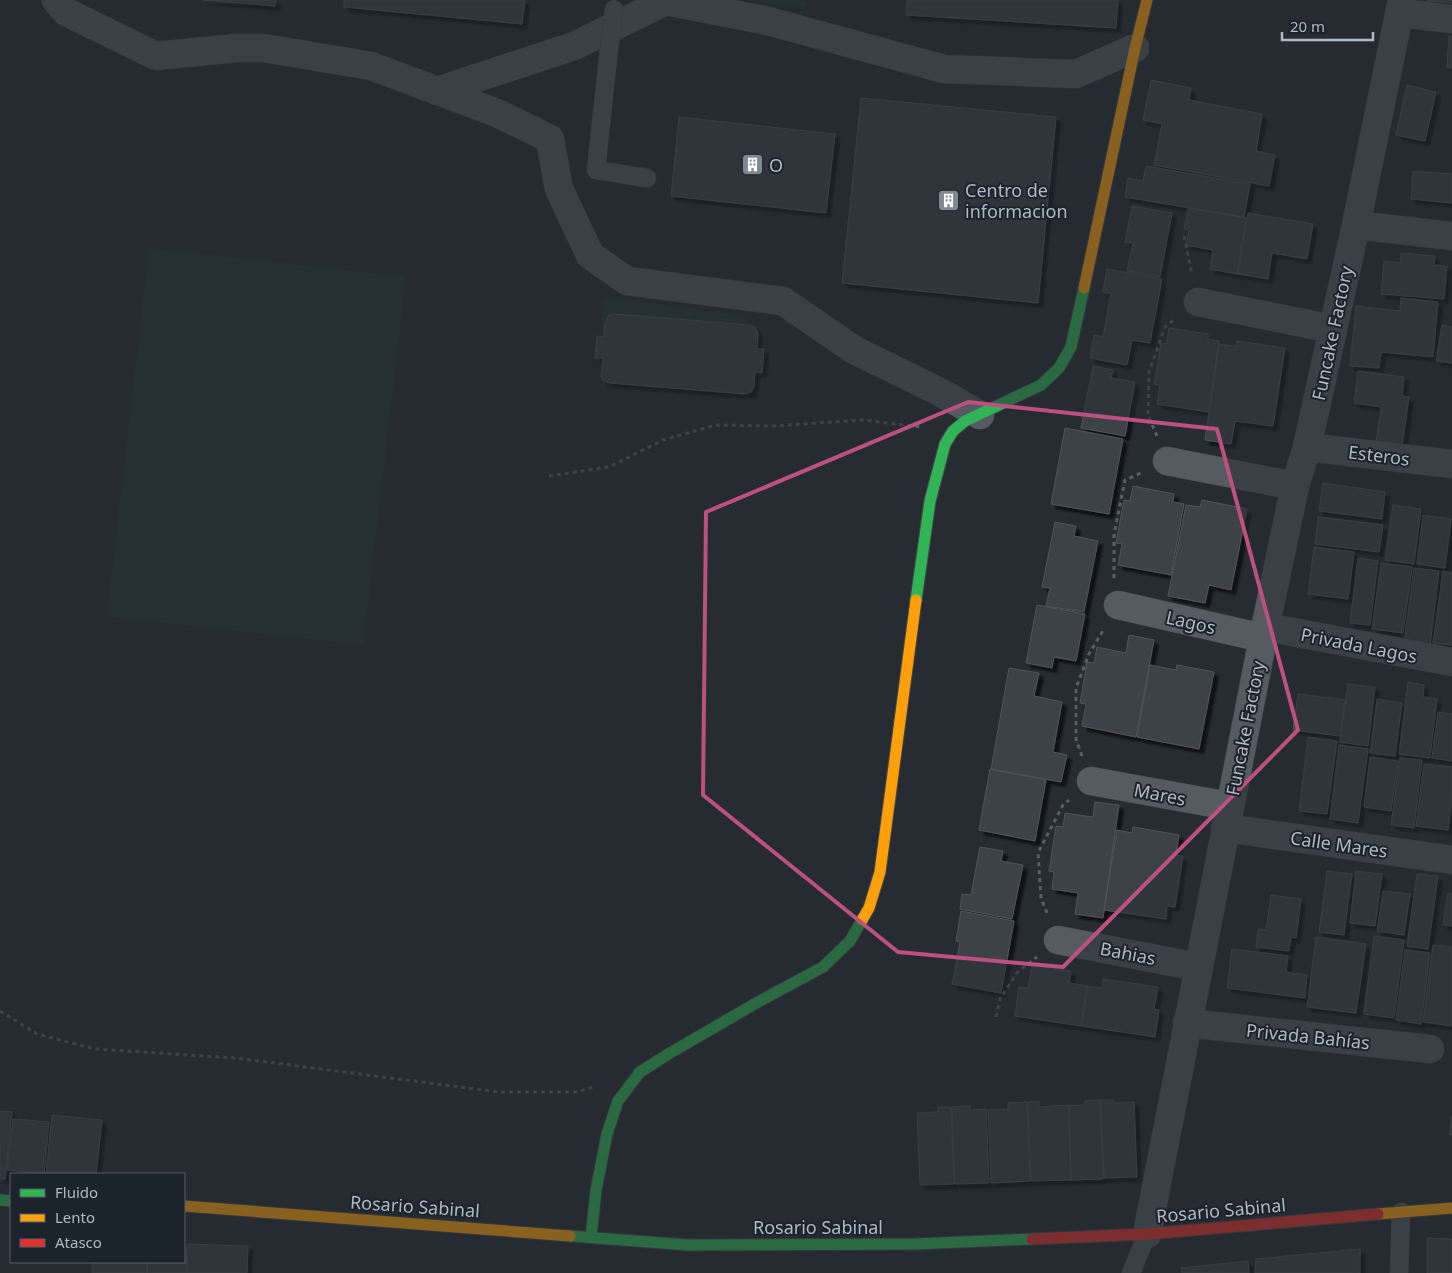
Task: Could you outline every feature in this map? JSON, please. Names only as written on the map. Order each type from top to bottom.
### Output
[{"type":"street","points":[[56,0],[66,12],[156,56],[236,48],[264,48],[371,66],[497,113],[550,139],[559,189],[590,255],[627,281],[783,301],[854,350],[940,392],[980,414]]},
{"type":"street","points":[[591,1237],[596,1190],[607,1134],[618,1101],[640,1072],[742,1011],[823,967],[850,941],[869,908],[880,872],[912,617],[930,501],[945,444],[953,431],[965,421],[1041,385],[1059,368],[1070,347],[1147,0]]},
{"type":"street","points":[[437,91],[574,46],[666,1],[768,21],[944,69],[1076,74],[1135,48]]},
{"type":"street","points":[[1401,6],[1452,20]]},
{"type":"street","name":"Funcake Factory","points":[[1147,1234],[1227,817],[1295,486],[1307,447],[1356,225],[1401,6]]},
{"type":"street","points":[[1356,225],[1452,236]]},
{"type":"street","points":[[1198,302],[1333,329]]},
{"type":"street","name":"Esteros","points":[[1307,447],[1452,464]]},
{"type":"street","points":[[1167,461],[1295,486]]},
{"type":"street","name":"Lagos","points":[[1118,605],[1265,632]]},
{"type":"street","name":"Privada Lagos","points":[[1265,632],[1452,662]]},
{"type":"street","name":"Mares","points":[[1091,781],[1227,817]]},
{"type":"street","name":"Calle Mares","points":[[1227,817],[1452,860]]},
{"type":"street","name":"Bahias","points":[[1058,940],[1198,967]]},
{"type":"street","name":"Privada Bahías","points":[[1187,1023],[1430,1049]]},
{"type":"street","name":"Rosario Sabinal","points":[[185,1206],[688,1245],[906,1244],[1147,1234],[1452,1208]]},
{"type":"lane","points":[[612,4],[596,170],[646,178]]},
{"type":"lane","points":[[1399,1273],[1400,1212]]},
{"type":"lane","points":[[1130,1273],[1147,1234]]},
{"type":"path","points":[[549,476],[609,467],[663,440],[716,425],[772,426],[863,420],[953,431]]},
{"type":"path","points":[[0,1011],[37,1034],[95,1049],[236,1058],[498,1092],[577,1092],[595,1086]]},
{"type":"highlighted area","points":[[968,402],[1217,429],[1298,730],[1063,967],[898,952],[703,795],[706,512]]},
{"type":"shaded area","points":[[744,0],[807,0],[806,7]]},
{"type":"shaded area","points":[[149,248],[406,277],[363,645],[107,616]]},
{"type":"shaded area","points":[[604,297],[745,316],[748,378],[598,363]]},
{"type":"building","points":[[202,0],[276,0],[275,6]]},
{"type":"building","points":[[344,0],[525,0],[522,24],[344,7]]},
{"type":"building","points":[[907,0],[1118,0],[1116,28],[906,15]]},
{"type":"building","points":[[1452,0],[1452,3],[1427,1]]},
{"type":"building","points":[[1449,36],[1452,36],[1452,68],[1447,67]]},
{"type":"building","points":[[1151,80],[1191,88],[1189,100],[1262,114],[1256,151],[1275,155],[1269,186],[1154,165],[1162,124],[1143,120]]},
{"type":"building","points":[[1407,85],[1436,92],[1425,141],[1396,135]]},
{"type":"building","name":"Centro de informacion","points":[[861,98],[1056,117],[1038,303],[842,283]]},
{"type":"building","name":"O","points":[[679,117],[835,134],[826,213],[671,196]]},
{"type":"building","points":[[1146,166],[1250,184],[1244,217],[1125,197],[1128,178],[1143,181]]},
{"type":"building","points":[[1413,171],[1452,174],[1452,203],[1411,199]]},
{"type":"building","points":[[1132,206],[1172,213],[1160,277],[1127,271],[1133,243],[1125,242]]},
{"type":"building","points":[[1188,208],[1246,218],[1237,274],[1210,269],[1213,250],[1186,245],[1189,230],[1184,229]]},
{"type":"building","points":[[1248,213],[1313,224],[1307,259],[1272,253],[1268,279],[1238,274]]},
{"type":"building","points":[[1401,253],[1435,256],[1434,265],[1447,266],[1444,299],[1381,294],[1384,261],[1401,263]]},
{"type":"building","points":[[1107,269],[1162,279],[1150,343],[1132,340],[1127,365],[1090,358],[1094,335],[1103,337],[1111,294],[1103,292]]},
{"type":"building","points":[[1401,298],[1438,302],[1433,357],[1381,352],[1379,368],[1350,366],[1356,306],[1400,311]]},
{"type":"building","points":[[609,315],[750,325],[755,327],[758,333],[757,349],[764,349],[762,373],[755,372],[754,386],[751,392],[745,394],[604,381],[601,377],[603,358],[595,358],[597,336],[604,337],[605,324]]},
{"type":"building","points":[[1442,325],[1452,327],[1452,363],[1436,361]]},
{"type":"building","points":[[1169,328],[1208,334],[1208,339],[1219,341],[1209,412],[1157,404],[1160,385],[1154,384],[1161,343],[1166,344]]},
{"type":"building","points":[[1237,341],[1285,348],[1273,426],[1235,421],[1231,444],[1205,440],[1219,344],[1236,346]]},
{"type":"building","points":[[1093,366],[1113,370],[1111,378],[1135,382],[1125,436],[1081,428]]},
{"type":"building","points":[[1358,371],[1404,377],[1402,396],[1409,397],[1402,446],[1376,443],[1381,407],[1354,403]]},
{"type":"building","points":[[1065,428],[1123,439],[1109,514],[1051,504]]},
{"type":"building","points":[[1323,483],[1385,492],[1382,519],[1319,511]]},
{"type":"building","points":[[1133,486],[1174,494],[1173,502],[1184,504],[1171,575],[1118,565],[1122,544],[1116,543],[1124,500],[1130,501]]},
{"type":"building","points":[[1202,500],[1247,509],[1231,590],[1209,585],[1205,603],[1168,596],[1186,505],[1200,507]]},
{"type":"building","points":[[1393,505],[1421,509],[1414,564],[1385,560]]},
{"type":"building","points":[[1423,515],[1451,519],[1445,568],[1417,564]]},
{"type":"building","points":[[1318,517],[1383,525],[1379,552],[1315,544]]},
{"type":"building","points":[[1055,522],[1076,526],[1074,536],[1098,541],[1084,612],[1046,606],[1050,588],[1042,587]]},
{"type":"building","points":[[1314,547],[1354,552],[1348,599],[1308,594]]},
{"type":"building","points":[[1358,558],[1378,561],[1370,625],[1350,623]]},
{"type":"building","points":[[1381,563],[1412,567],[1403,633],[1372,629]]},
{"type":"building","points":[[1414,568],[1439,571],[1430,646],[1404,643]]},
{"type":"building","points":[[1443,571],[1452,573],[1452,645],[1433,643]]},
{"type":"building","points":[[1037,605],[1085,614],[1076,661],[1054,657],[1052,668],[1026,663]]},
{"type":"building","points":[[1129,635],[1154,640],[1136,737],[1082,726],[1086,704],[1080,703],[1087,662],[1094,663],[1097,647],[1126,653]]},
{"type":"building","points":[[1150,665],[1176,670],[1177,665],[1214,672],[1199,749],[1137,737]]},
{"type":"building","points":[[1009,668],[1039,673],[1034,696],[1062,702],[1053,752],[1067,755],[1061,782],[991,769]]},
{"type":"building","points":[[1408,682],[1424,685],[1423,697],[1437,699],[1430,758],[1399,754]]},
{"type":"building","points":[[1348,684],[1375,687],[1368,746],[1340,742]]},
{"type":"building","points":[[1298,694],[1345,700],[1340,736],[1293,730]]},
{"type":"building","points":[[1377,699],[1402,703],[1395,756],[1370,753]]},
{"type":"building","points":[[1438,712],[1452,714],[1452,761],[1432,758]]},
{"type":"building","points":[[1308,737],[1337,741],[1327,814],[1299,811]]},
{"type":"building","points":[[1339,745],[1368,749],[1358,823],[1330,819]]},
{"type":"building","points":[[1370,757],[1398,761],[1391,811],[1364,807]]},
{"type":"building","points":[[1400,758],[1422,760],[1414,828],[1391,825]]},
{"type":"building","points":[[1424,764],[1452,767],[1452,796],[1448,830],[1416,826]]},
{"type":"building","points":[[990,769],[1046,780],[1035,841],[979,830]]},
{"type":"building","points":[[1095,802],[1119,805],[1103,918],[1075,914],[1078,893],[1052,889],[1054,872],[1049,871],[1056,826],[1063,827],[1065,813],[1093,817]]},
{"type":"building","points":[[1133,827],[1179,835],[1176,855],[1183,856],[1175,907],[1167,906],[1166,919],[1104,910],[1117,830],[1132,833]]},
{"type":"building","points":[[980,847],[1003,851],[1001,861],[1023,865],[1012,919],[960,909],[962,894],[971,895]]},
{"type":"building","points":[[1327,871],[1352,874],[1344,935],[1319,932]]},
{"type":"building","points":[[1356,871],[1382,874],[1375,926],[1350,923]]},
{"type":"building","points":[[1417,874],[1438,876],[1428,949],[1407,946]]},
{"type":"building","points":[[1383,891],[1410,894],[1404,935],[1377,931]]},
{"type":"building","points":[[1448,893],[1452,894],[1452,926],[1443,925]]},
{"type":"building","points":[[1271,895],[1301,899],[1296,938],[1291,937],[1289,951],[1256,947],[1258,929],[1266,930]]},
{"type":"building","points":[[961,911],[1014,921],[1001,993],[952,984],[960,942],[956,941]]},
{"type":"building","points":[[1374,936],[1404,940],[1394,1018],[1364,1014]]},
{"type":"building","points":[[1316,937],[1366,944],[1356,1013],[1307,1007]]},
{"type":"building","points":[[1433,945],[1452,947],[1452,1026],[1423,1022]]},
{"type":"building","points":[[1232,949],[1288,956],[1286,972],[1307,975],[1305,998],[1227,988]]},
{"type":"building","points":[[1405,950],[1430,953],[1421,1024],[1396,1020]]},
{"type":"building","points":[[1032,965],[1071,971],[1069,983],[1087,986],[1081,1026],[1015,1016],[1019,987],[1028,988]]},
{"type":"building","points":[[1103,979],[1158,987],[1154,1009],[1159,1010],[1155,1037],[1082,1026],[1087,986],[1102,988]]},
{"type":"building","points":[[1100,1100],[1103,1179],[1071,1180],[1069,1106],[1084,1105],[1084,1101]]},
{"type":"building","points":[[1101,1100],[1114,1100],[1114,1103],[1134,1102],[1137,1177],[1104,1178]]},
{"type":"building","points":[[1039,1101],[1039,1107],[1069,1105],[1071,1180],[1031,1181],[1028,1102]]},
{"type":"building","points":[[1027,1102],[1030,1181],[991,1183],[988,1110],[1008,1109],[1008,1103]]},
{"type":"building","points":[[970,1106],[970,1110],[986,1109],[989,1183],[955,1184],[952,1107]]},
{"type":"building","points":[[938,1107],[951,1107],[954,1184],[920,1185],[917,1113],[938,1112]]},
{"type":"building","points":[[0,1111],[12,1112],[5,1179],[0,1179]]},
{"type":"building","points":[[52,1115],[102,1120],[96,1173],[46,1173]]},
{"type":"building","points":[[1452,1116],[1452,1135],[1449,1135]]},
{"type":"building","points":[[13,1119],[49,1122],[44,1173],[7,1170]]},
{"type":"building","points":[[1427,1238],[1452,1239],[1452,1273],[1427,1273]]},
{"type":"building","points":[[188,1244],[248,1246],[247,1273],[187,1273]]},
{"type":"building","points":[[185,1247],[187,1247],[186,1273],[147,1273],[147,1263],[185,1263]]},
{"type":"building","points":[[1360,1249],[1360,1273],[1255,1273],[1256,1259]]},
{"type":"building","points":[[1248,1261],[1249,1273],[1182,1273],[1181,1268]]},
{"type":"building","points":[[92,1263],[147,1263],[147,1273],[92,1273]]},
{"type":"traffic: fast","points":[[916,600],[930,501],[945,444],[953,431],[965,421],[1041,385],[1059,368],[1071,347],[1084,288]]},
{"type":"traffic: fast","points":[[591,1237],[596,1190],[607,1134],[618,1101],[640,1072],[758,1002],[823,967],[850,941],[862,920]]},
{"type":"traffic: fast","points":[[0,1200],[10,1201]]},
{"type":"traffic: fast","points":[[570,1236],[688,1245],[916,1244],[1032,1239]]},
{"type":"traffic: slow","points":[[1084,288],[1147,0]]},
{"type":"traffic: slow","points":[[862,920],[869,908],[880,872],[916,600]]},
{"type":"traffic: slow","points":[[185,1206],[570,1236]]},
{"type":"traffic: slow","points":[[1378,1214],[1452,1208]]},
{"type":"traffic: jam","points":[[1032,1239],[1147,1234],[1378,1214]]},
{"type":"place","name":"O","points":[[753,165]]},
{"type":"place","name":"Centro de informacion","points":[[949,200]]}]
